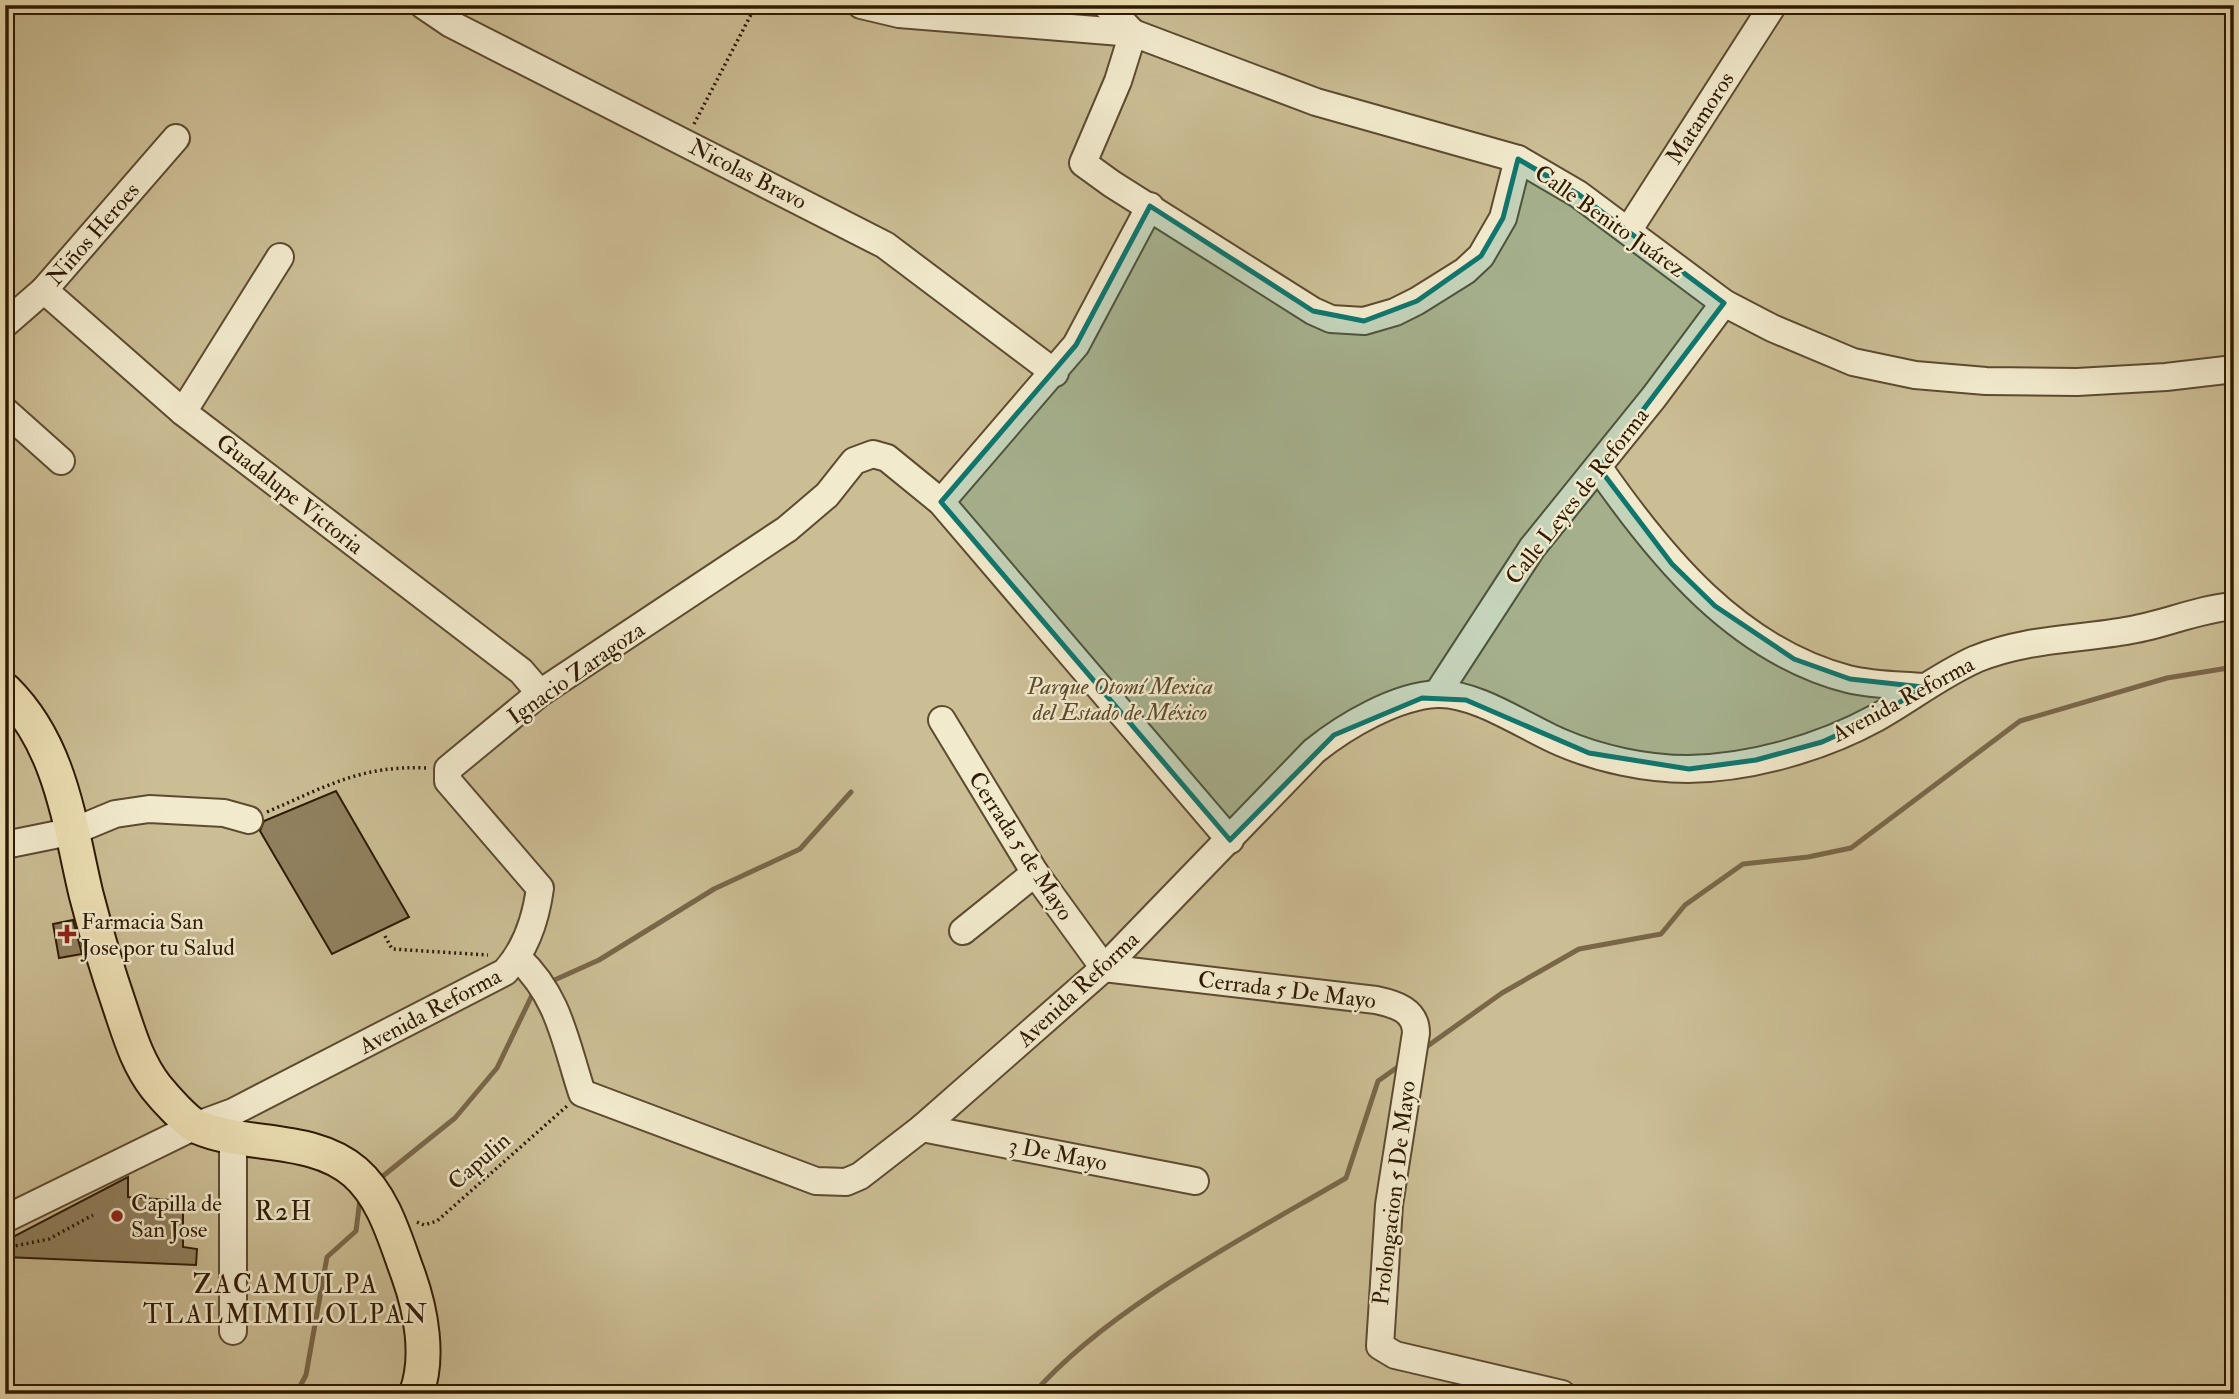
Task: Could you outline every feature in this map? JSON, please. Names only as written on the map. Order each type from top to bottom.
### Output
[{"type":"main road","points":[[5,690],[16,701],[48,752],[74,831],[78,859],[103,959],[136,1055],[155,1087],[195,1126],[233,1137],[294,1146],[322,1155],[355,1171],[383,1210],[412,1286],[421,1325],[423,1356],[417,1392]]},
{"type":"street","name":"Nicolas Bravo","points":[[423,5],[451,24],[686,141],[885,245],[1055,373]]},
{"type":"street","name":"Calle Benito Juárez","points":[[861,5],[899,14],[1133,33],[1316,102],[1518,159],[1558,180],[1724,303],[1853,362],[1915,375],[1986,381],[2077,382],[2166,377],[2234,369]]},
{"type":"street","points":[[1106,5],[1133,33],[1118,81],[1083,163],[1112,184],[1331,319],[1364,321],[1395,312],[1418,301],[1465,271],[1481,256],[1503,218],[1518,159]]},
{"type":"street","name":"Matamoros","points":[[1628,231],[1773,5]]},
{"type":"street","name":"Niños Heroes","points":[[5,324],[44,290],[176,138]]},
{"type":"street","points":[[1150,206],[1076,345],[1055,373],[941,502],[1230,841]]},
{"type":"street","points":[[183,412],[280,257]]},
{"type":"street","name":"Guadalupe Victoria","points":[[44,290],[183,412],[521,671],[540,692]]},
{"type":"street","name":"Calle Leyes de Reforma","points":[[1437,694],[1532,548],[1599,468],[1724,303]]},
{"type":"street","points":[[5,411],[61,461]]},
{"type":"street","name":"Ignacio Zaragoza","points":[[448,769],[540,692],[787,529],[827,495],[854,461],[873,454],[887,458],[941,502]]},
{"type":"street","points":[[1599,468],[1672,564],[1715,606],[1751,633],[1794,659],[1824,672],[1870,682],[1923,687]]},
{"type":"street","name":"Avenida Reforma","points":[[5,1219],[195,1126],[233,1112],[363,1047],[505,972],[518,958],[539,977],[556,1007],[582,1093],[816,1181],[835,1183],[860,1176],[922,1128],[1104,968],[1334,735],[1366,717],[1437,694],[1483,705],[1590,753],[1658,767],[1689,769],[1756,760],[1822,742],[1879,716],[1923,687],[2002,649],[2056,638],[2130,631],[2206,610],[2234,606]]},
{"type":"street","name":"Cerrada 5 de Mayo","points":[[942,720],[1035,873],[1104,968]]},
{"type":"street","points":[[448,769],[449,781],[540,888],[537,908],[518,958]]},
{"type":"street","points":[[5,845],[74,831],[115,814],[149,809],[224,813],[249,820]]},
{"type":"street","points":[[963,931],[1035,873]]},
{"type":"street","name":"Cerrada 5 De Mayo","points":[[1104,968],[1376,1000],[1408,1012],[1414,1021],[1416,1033],[1409,1069]]},
{"type":"street","name":"Prolongacion 5 De Mayo","points":[[1409,1069],[1389,1206],[1379,1342],[1390,1353],[1562,1394]]},
{"type":"street","name":"3 De Mayo","points":[[922,1128],[1195,1181]]},
{"type":"street","points":[[233,1137],[233,1331]]},
{"type":"path","points":[[686,141],[756,5]]},
{"type":"path","points":[[249,820],[367,771],[393,766],[448,769]]},
{"type":"path","points":[[385,936],[392,949],[455,951],[518,958]]},
{"type":"path","name":"Capulin","points":[[383,1210],[424,1225],[437,1221],[582,1093]]},
{"type":"path","points":[[5,1248],[49,1240],[93,1215]]},
{"type":"highlighted area","points":[[1518,159],[1578,194],[1724,303],[1599,468],[1672,564],[1715,606],[1794,659],[1850,679],[1923,687],[1879,716],[1822,742],[1756,760],[1689,769],[1589,753],[1466,700],[1422,698],[1334,735],[1230,840],[941,502],[1076,345],[1150,206],[1313,311],[1364,321],[1417,301],[1481,256],[1503,218]]},
{"type":"green space","name":"Parque Otomí Mexica del Estado de México","points":[[5,5],[2234,5],[2234,1394],[5,1394]]},
{"type":"building","points":[[336,791],[409,917],[332,954],[260,831],[264,821]]},
{"type":"building","name":"Farmacia San Jose por tu Salud","points":[[73,920],[82,954],[59,958],[53,924]]},
{"type":"building","name":"Capilla de San Jose","points":[[128,1177],[128,1197],[183,1201],[183,1247],[197,1249],[196,1265],[5,1257],[5,1241]]},
{"type":"waterway","points":[[1422,1050],[1502,993],[1579,949],[1661,934],[1685,905],[1743,864],[1808,857],[1851,848],[2020,721],[2167,678],[2234,667]]},
{"type":"waterway","points":[[550,982],[599,960],[714,889],[800,849],[851,792]]},
{"type":"waterway","points":[[378,1180],[455,1118],[497,1068],[535,989]]},
{"type":"waterway","points":[[1033,1394],[1064,1362],[1139,1303],[1223,1249],[1346,1178],[1378,1081],[1402,1064]]},
{"type":"waterway","points":[[296,1394],[306,1375],[327,1257],[356,1231],[360,1199]]},
{"type":"place","name":"Farmacia San Jose por tu Salud","points":[[67,934]]},
{"type":"place","name":"Capilla de San Jose","points":[[117,1216]]},
{"type":"district","name":"R2H","points":[[284,1212]]},
{"type":"district","name":"ZACAMULPA TLALMIMILOLPAN","points":[[286,1300]]}]
